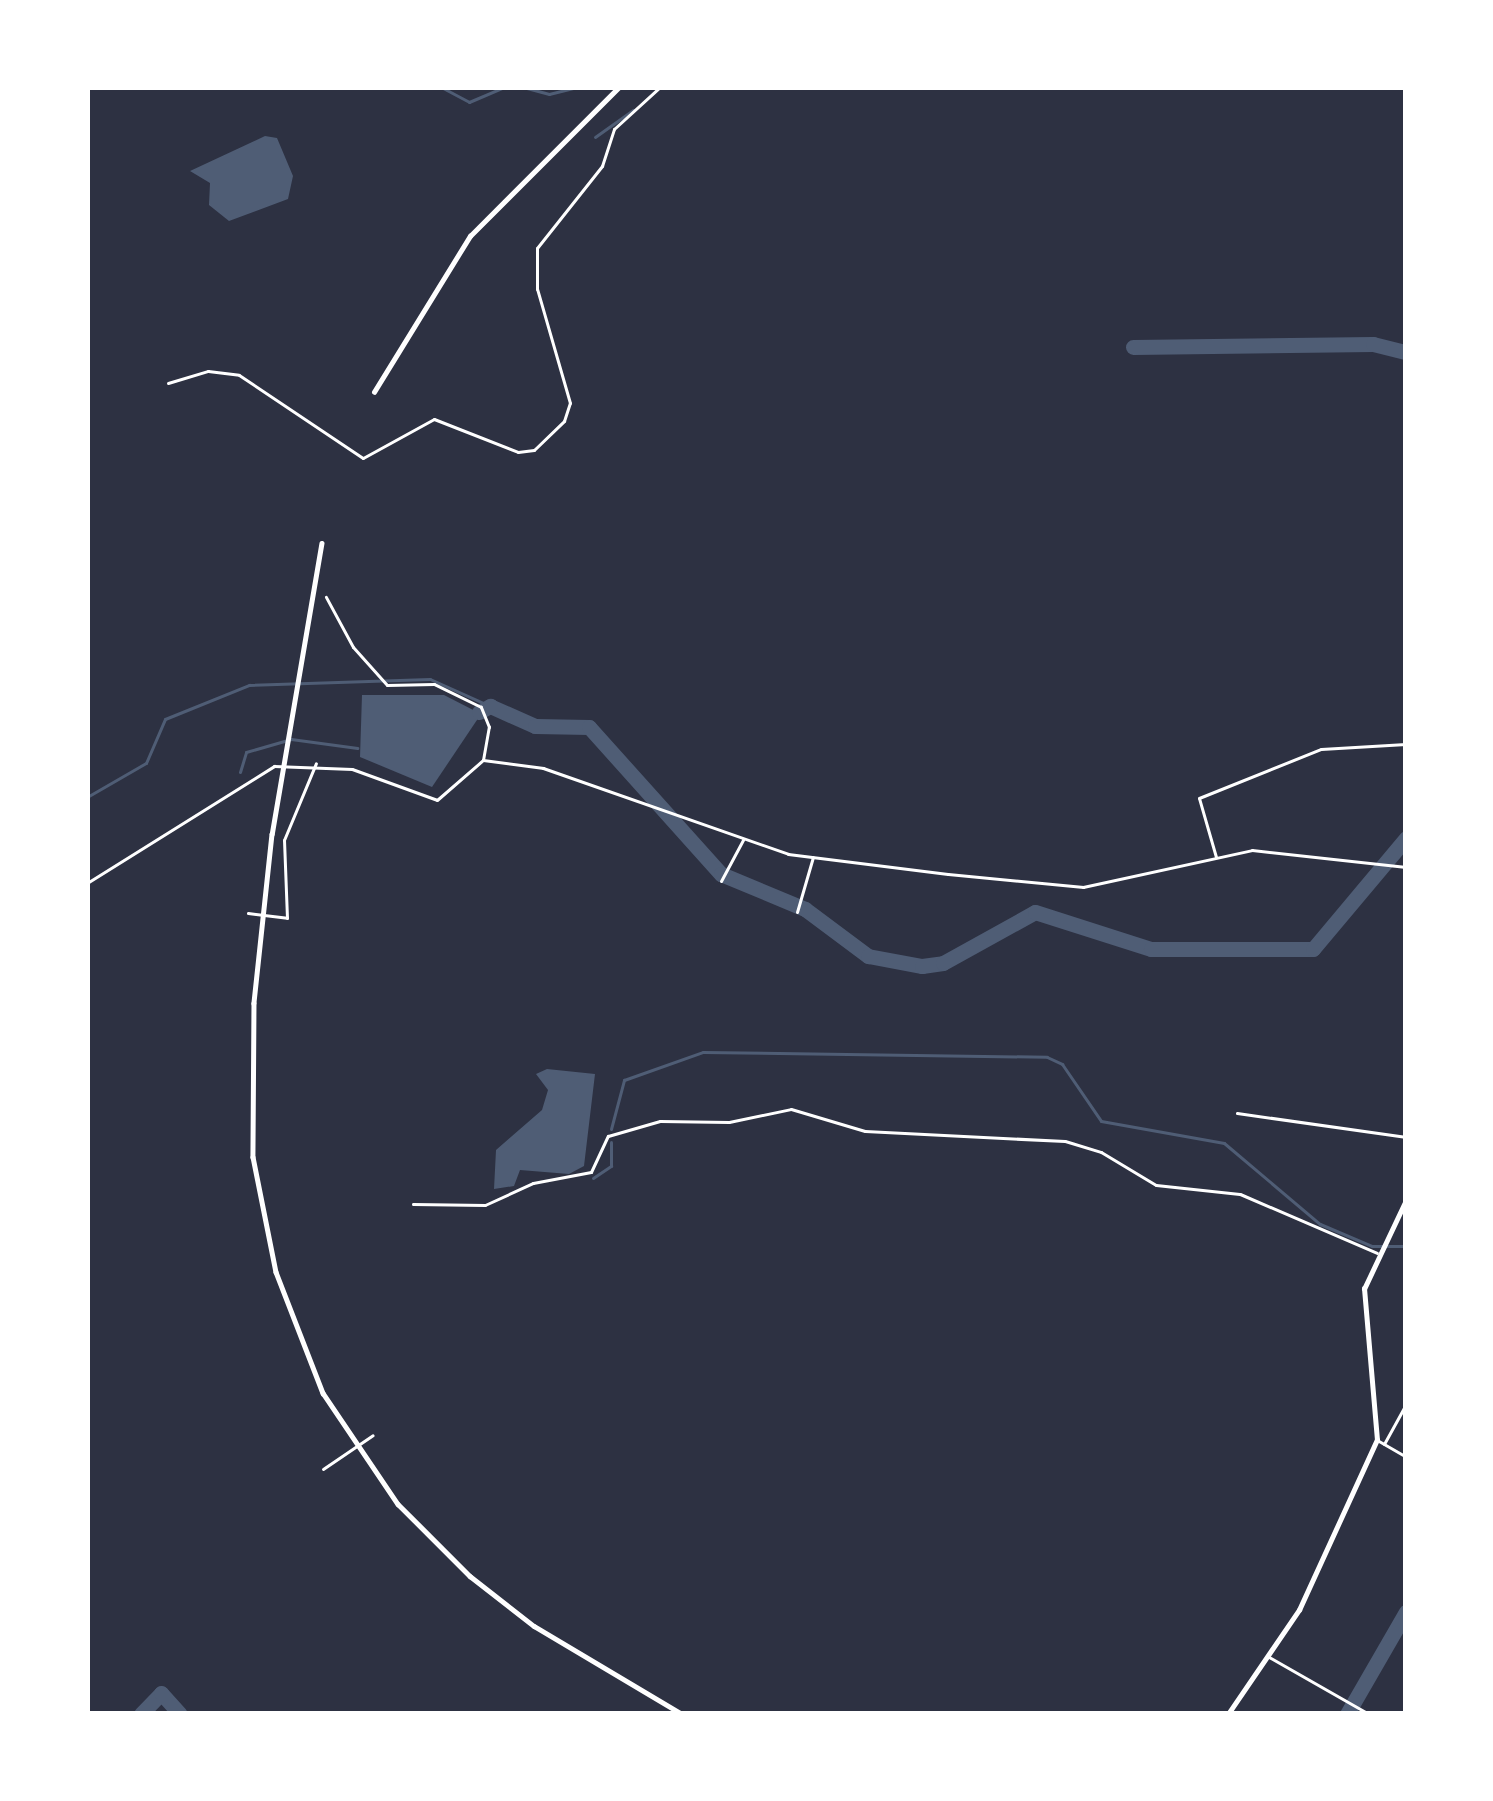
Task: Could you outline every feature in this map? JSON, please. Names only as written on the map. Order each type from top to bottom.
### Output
[{"type":"main road","points":[[374,392],[470,236],[619,87]]},
{"type":"main road","points":[[322,543],[277,806],[254,1003],[254,1157],[276,1272],[305,1354],[348,1437],[433,1541],[534,1626],[682,1714]]},
{"type":"main road","points":[[1228,1714],[1299,1610],[1380,1442],[1364,1292],[1381,1243],[1405,1203]]},
{"type":"street","points":[[168,382],[208,371],[238,375],[363,458],[434,419],[518,452],[534,450],[564,421],[570,403],[537,290],[537,248],[602,166],[614,130],[659,87]]},
{"type":"street","points":[[87,883],[274,766],[316,763],[437,800],[483,760],[487,713],[434,684],[386,684],[326,597]]},
{"type":"street","points":[[1216,857],[1199,798],[1321,749],[1406,744]]},
{"type":"street","points":[[483,760],[543,768],[743,841],[813,857],[1083,887],[1216,857],[1274,850],[1406,867]]},
{"type":"street","points":[[248,914],[282,918],[284,840],[316,763]]},
{"type":"street","points":[[721,881],[743,841]]},
{"type":"street","points":[[797,911],[813,857]]},
{"type":"street","points":[[413,1204],[485,1205],[533,1183],[591,1172],[608,1136],[660,1121],[729,1122],[791,1109],[865,1131],[1065,1142],[1101,1152],[1156,1185],[1240,1195],[1377,1253]]},
{"type":"street","points":[[1237,1114],[1406,1136]]},
{"type":"street","points":[[1406,1404],[1380,1442],[1406,1456]]},
{"type":"street","points":[[323,1469],[373,1435]]},
{"type":"street","points":[[1268,1656],[1370,1714]]},
{"type":"water","points":[[265,136],[277,138],[293,176],[288,199],[229,221],[209,205],[210,183],[190,171]]},
{"type":"water","points":[[362,695],[444,695],[481,714],[432,787],[360,757]]},
{"type":"water","points":[[547,1069],[595,1074],[584,1166],[569,1174],[520,1170],[514,1186],[494,1189],[496,1150],[542,1110],[548,1090],[536,1074]]},
{"type":"waterway","points":[[441,87],[469,102],[504,87]]},
{"type":"waterway","points":[[523,87],[549,94],[578,87]]},
{"type":"waterway","points":[[595,137],[633,110]]},
{"type":"waterway","points":[[1133,347],[1373,344],[1406,352]]},
{"type":"waterway","points":[[87,797],[146,763],[165,719],[249,685],[430,679],[490,706]]},
{"type":"waterway","points":[[479,712],[490,706],[535,726],[589,727],[721,874],[805,909],[868,956],[922,966],[943,963],[1035,912],[1151,949],[1313,949],[1406,838]]},
{"type":"waterway","points":[[240,772],[246,752],[291,739],[357,748]]},
{"type":"waterway","points":[[611,1129],[624,1080],[703,1052],[1047,1057],[1062,1064],[1101,1121],[1224,1143],[1320,1224],[1372,1246],[1406,1246]]},
{"type":"waterway","points":[[593,1178],[611,1166],[611,1142]]},
{"type":"waterway","points":[[1347,1714],[1406,1612]]},
{"type":"waterway","points":[[141,1714],[161,1693],[180,1714]]}]
